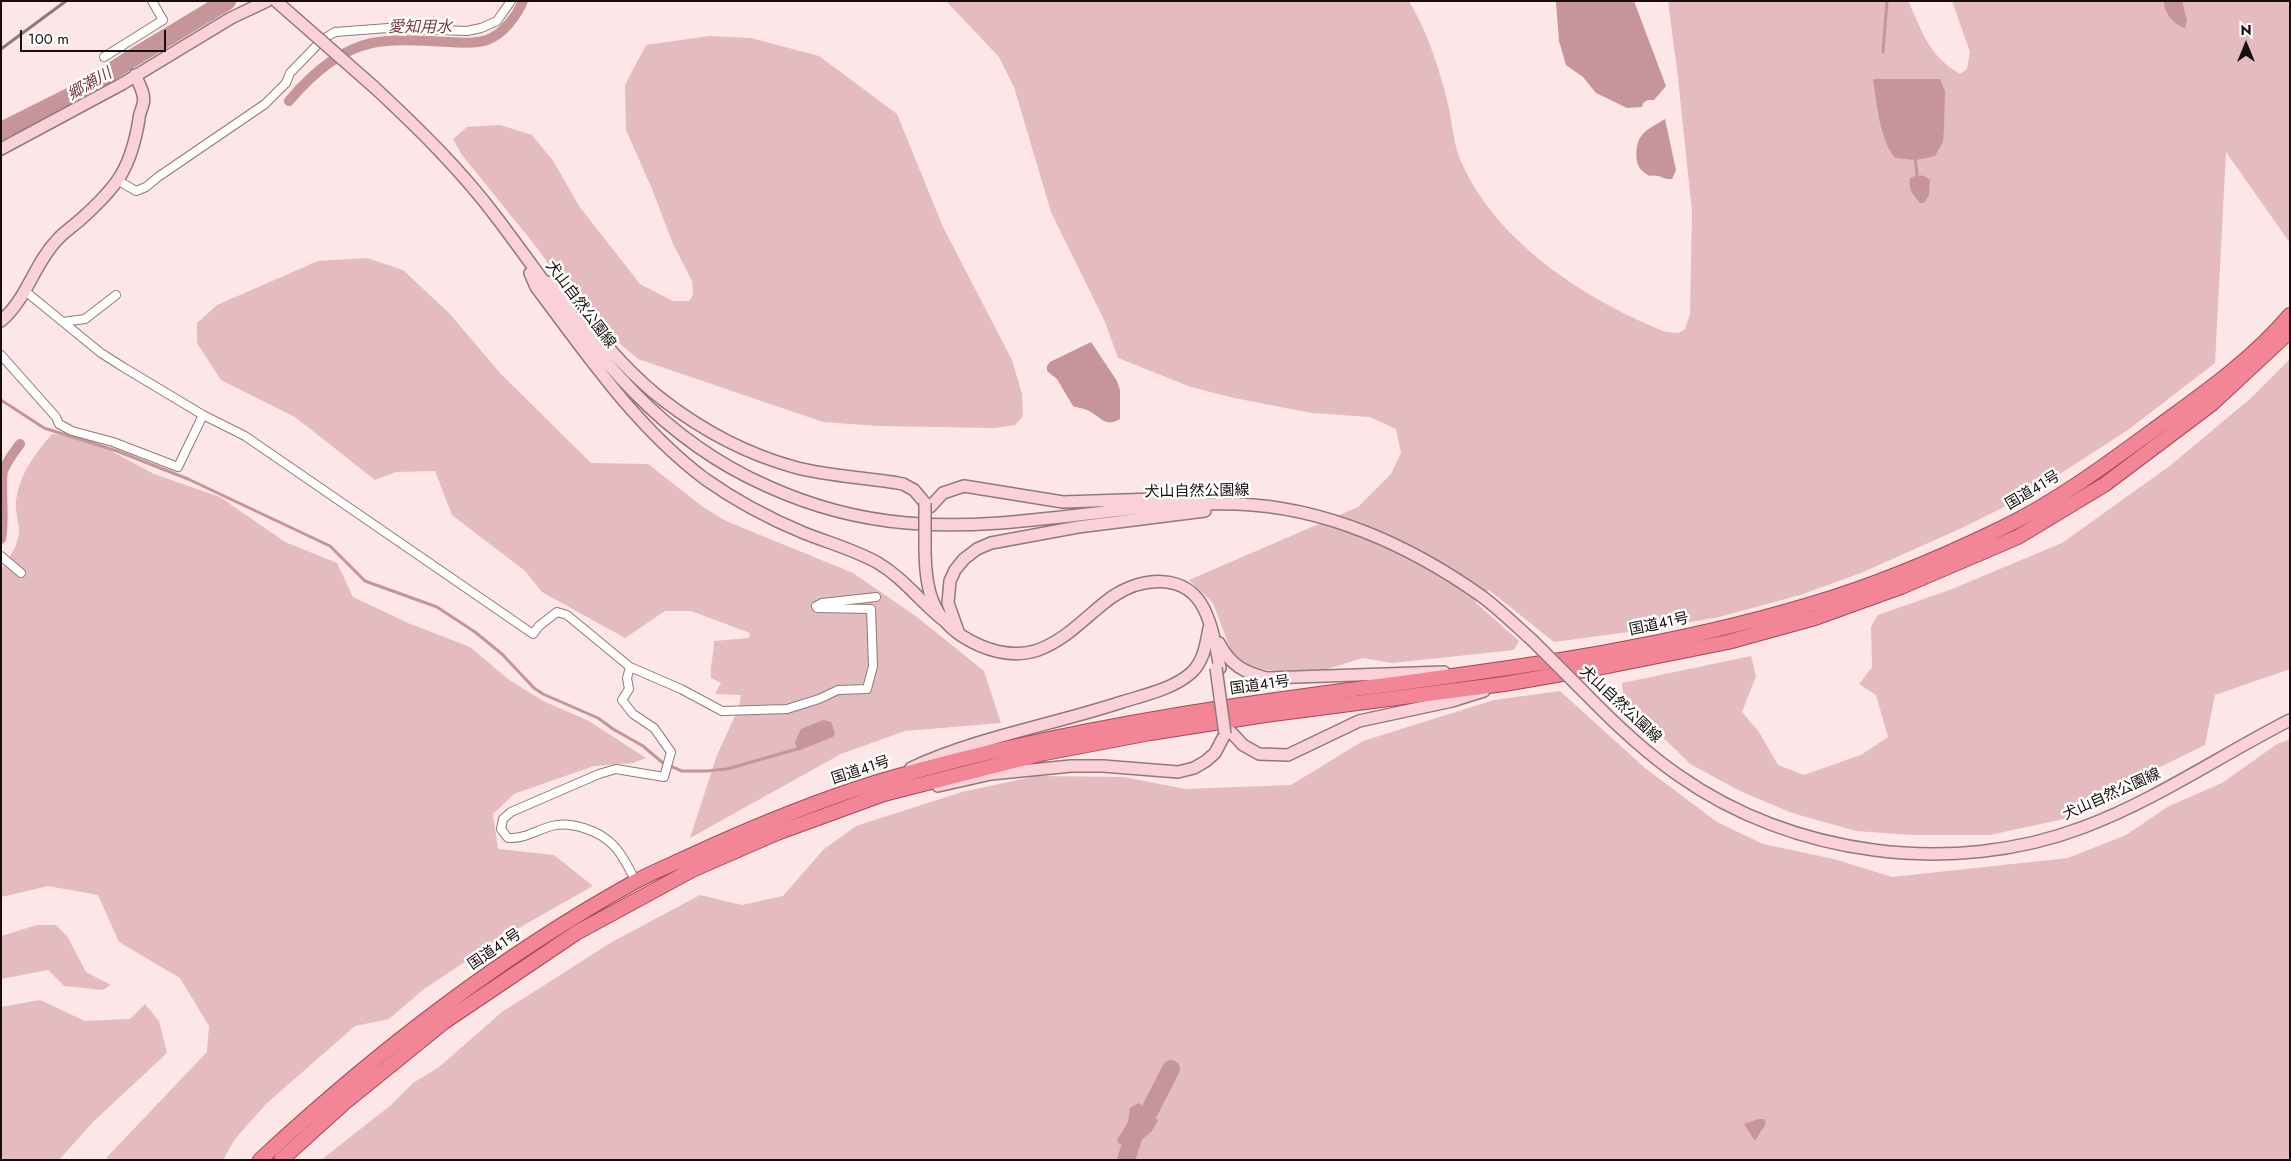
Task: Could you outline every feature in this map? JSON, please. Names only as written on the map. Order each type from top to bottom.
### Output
[{"type":"highway","name":"国道41号","points":[[281,1160],[344,1102],[444,1022],[576,933],[692,870],[776,833],[883,788],[978,754],[1072,734],[1233,706],[1486,672],[1612,651],[1686,636],[1814,604],[1894,575],[2005,527],[2094,473],[2217,383],[2278,329],[2290,315]]},
{"type":"highway","name":"国道41号","points":[[260,1160],[323,1102],[486,974],[563,924],[636,881],[735,835],[839,795],[883,788],[1045,753],[1150,733],[1504,684],[1603,667],[1728,642],[1815,618],[1900,587],[2018,537],[2104,485],[2213,403],[2290,331]]},
{"type":"highway","points":[[2213,403],[2263,371],[2290,346]]},
{"type":"main road","points":[[1,149],[135,75],[231,18],[267,1]]},
{"type":"main road","name":"犬山自然公園線","points":[[276,1],[374,87],[445,157],[497,218],[608,367],[640,401],[687,439],[726,464],[766,486],[805,501],[842,512],[908,524],[1011,522],[1167,505],[1239,504],[1303,513],[1359,530],[1420,557],[1481,596],[1532,640],[1639,745],[1672,771],[1711,796],[1744,813],[1782,828],[1826,841],[1902,853],[1983,851],[2039,841],[2083,827],[2132,806],[2290,720]]},
{"type":"main road","points":[[1,321],[13,311],[56,240],[80,220],[118,181],[132,154],[144,102],[135,75]]},
{"type":"main road","points":[[518,248],[536,287],[612,387],[680,460],[713,484],[758,512],[878,563],[896,575],[934,613],[960,635],[990,651],[1019,654],[1037,650],[1064,637],[1113,597],[1136,585],[1153,581],[1172,582],[1191,591],[1204,607],[1226,657],[1235,666],[1251,674],[1267,678],[1486,672]]},
{"type":"main road","points":[[534,269],[560,292],[625,364],[662,399],[723,439],[794,467],[828,475],[904,484],[914,490],[928,505],[926,584],[931,600],[946,622]]},
{"type":"main road","points":[[928,505],[943,493],[964,486],[1063,502],[1080,503],[1169,497],[1210,499],[1239,504]]},
{"type":"main road","points":[[960,635],[948,603],[950,581],[955,570],[964,559],[991,543],[1078,527],[1202,511],[1239,504]]},
{"type":"main road","points":[[883,788],[953,784],[991,774],[1045,768],[1104,766],[1178,772],[1194,768],[1206,761],[1214,753],[1227,732],[1210,624]]},
{"type":"main road","points":[[883,788],[938,756],[1096,711],[1157,691],[1178,681],[1192,672],[1201,659],[1210,624]]},
{"type":"main road","points":[[1227,732],[1243,745],[1259,754],[1288,754],[1359,721],[1452,702],[1504,684]]},
{"type":"street","points":[[104,57],[163,20],[152,1]]},
{"type":"street","points":[[118,181],[136,191],[146,188],[158,177],[265,104],[286,83],[290,73],[323,40],[335,32],[388,28],[467,31],[481,28],[497,21],[510,1]]},
{"type":"street","points":[[25,291],[123,367],[203,415],[245,436],[533,634],[551,615],[557,612],[567,616],[630,667],[681,689],[722,711],[786,709],[819,699],[838,690],[867,690],[873,666],[871,609],[817,608],[816,604],[876,597]]},
{"type":"street","points":[[63,322],[85,319],[116,295]]},
{"type":"street","points":[[1,355],[56,417],[59,424],[72,431],[113,442],[178,467],[203,415]]},
{"type":"street","points":[[3,558],[21,572]]},
{"type":"street","points":[[630,667],[627,678],[629,690],[622,700],[633,714],[654,728],[671,752],[664,777],[616,770],[599,774],[511,812],[503,819],[501,829],[508,838],[518,839],[562,824],[573,825],[600,835],[614,845],[636,881]]},
{"type":"shaded area","points":[[946,1],[1409,1],[1422,26],[1437,64],[1460,159],[1475,189],[1495,216],[1519,242],[1546,265],[1575,285],[1636,319],[1666,332],[1679,333],[1685,329],[1690,314],[1692,212],[1668,1],[1908,1],[1928,43],[1941,60],[1960,74],[1967,69],[1970,52],[1952,1],[2290,1],[2290,243],[2226,152],[2215,363],[2128,430],[2024,497],[1964,527],[1861,573],[1800,595],[1719,617],[1658,628],[1554,642],[1489,590],[1475,602],[1519,641],[1514,650],[1392,663],[1363,658],[1310,674],[1250,668],[1231,651],[1213,603],[1189,580],[1358,507],[1391,474],[1401,453],[1396,429],[1370,417],[1312,413],[1234,398],[1191,387],[1118,358],[1105,322],[1051,212],[1014,87],[999,57]]},
{"type":"shaded area","points":[[1634,1],[1666,86],[1654,100],[1648,100],[1643,103],[1642,107],[1627,108],[1596,93],[1583,77],[1566,65],[1559,41],[1556,2]]},
{"type":"shaded area","points":[[2164,1],[2182,1],[2187,20],[2185,28],[2170,18],[2165,9]]},
{"type":"shaded area","points":[[709,36],[751,38],[819,56],[897,114],[943,227],[1012,360],[1022,394],[1023,416],[1015,425],[995,428],[879,426],[823,422],[638,359],[607,333],[566,289],[538,249],[462,155],[453,139],[467,127],[500,125],[532,135],[554,162],[579,206],[640,284],[673,301],[689,301],[693,295],[692,281],[673,244],[652,189],[626,130],[625,85],[646,45]]},
{"type":"shaded area","points":[[1873,79],[1940,79],[1945,91],[1944,129],[1943,142],[1935,156],[1916,160],[1895,158],[1882,131]]},
{"type":"shaded area","points":[[1665,119],[1676,170],[1672,179],[1649,176],[1639,167],[1637,162],[1637,145],[1640,138],[1647,130]]},
{"type":"shaded area","points":[[1917,175],[1924,176],[1930,180],[1929,195],[1924,203],[1920,203],[1910,189],[1910,178]]},
{"type":"shaded area","points":[[367,258],[403,270],[449,313],[500,373],[591,463],[648,464],[703,507],[726,521],[853,573],[917,617],[984,671],[1001,723],[905,731],[841,754],[690,838],[717,755],[739,707],[741,695],[715,694],[721,683],[711,678],[714,641],[749,638],[750,633],[691,611],[665,611],[625,638],[542,592],[525,571],[452,515],[435,471],[396,472],[375,480],[295,417],[221,380],[197,343],[197,323],[217,305],[318,261]]},
{"type":"shaded area","points":[[1091,342],[1117,381],[1120,390],[1120,419],[1115,421],[1103,421],[1087,410],[1073,406],[1057,379],[1047,371],[1047,366],[1050,362]]},
{"type":"shaded area","points":[[2290,359],[2290,669],[2215,695],[2205,745],[2117,788],[2073,817],[1990,835],[1912,835],[1856,831],[1792,813],[1740,791],[1690,764],[1624,699],[1622,683],[1751,656],[1756,676],[1742,712],[1759,732],[1778,765],[1804,775],[1861,755],[1888,737],[1876,695],[1859,684],[1872,667],[1871,627],[1878,615],[1952,589],[2062,543],[2171,465],[2251,398]]},
{"type":"shaded area","points":[[52,434],[87,438],[154,474],[220,497],[285,542],[337,563],[353,597],[408,623],[470,647],[508,679],[543,701],[589,721],[646,758],[633,763],[594,766],[514,794],[493,814],[498,849],[554,855],[593,886],[501,938],[424,989],[389,1019],[355,1026],[266,1104],[235,1139],[223,1160],[109,1160],[107,1157],[207,1052],[209,1026],[180,978],[119,942],[98,895],[48,886],[1,897],[1,569],[11,555],[18,539],[19,528],[16,504],[24,473],[34,456]]},
{"type":"shaded area","points":[[1560,691],[1645,768],[1717,822],[1763,844],[1834,859],[1892,877],[2068,858],[2126,835],[2169,806],[2222,783],[2277,744],[2290,739],[2290,1160],[321,1160],[391,1105],[413,1083],[439,1067],[502,1012],[612,942],[700,895],[742,905],[783,896],[823,850],[856,826],[962,792],[1037,776],[1124,777],[1185,789],[1291,785],[1363,741],[1494,700]]},
{"type":"shaded area","points":[[823,720],[831,722],[835,733],[833,737],[798,751],[795,742],[801,729]]},
{"type":"shaded area","points":[[37,925],[56,925],[67,936],[86,972],[111,985],[103,990],[64,986],[48,970],[1,979],[1,936]]},
{"type":"shaded area","points":[[40,1000],[85,1021],[130,1019],[145,1004],[159,1021],[167,1053],[93,1122],[59,1160],[1,1160],[1,1007]]},
{"type":"shaded area","points":[[1138,1103],[1150,1110],[1158,1121],[1151,1132],[1131,1148],[1118,1143],[1117,1140],[1128,1122],[1130,1108]]},
{"type":"shaded area","points":[[1764,1119],[1766,1123],[1755,1141],[1744,1124]]},
{"type":"waterway","name":"郷瀬川","points":[[1,131],[85,89],[227,1]]},
{"type":"waterway","name":"愛知用水","points":[[289,101],[306,82],[326,65],[360,46],[372,43],[411,40],[463,43],[487,40],[504,29],[517,13],[523,1]]},
{"type":"waterway","points":[[1883,52],[1887,1]]},
{"type":"waterway","points":[[1915,158],[1917,175]]},
{"type":"waterway","points":[[1,400],[44,428],[117,451],[188,479],[330,546],[365,581],[437,607],[475,632],[502,654],[534,688],[543,694],[598,718],[643,746],[663,763],[682,771],[727,769],[797,749]]},
{"type":"waterway","name":"愛知用水","points":[[1,539],[3,471],[20,444]]},
{"type":"waterway","points":[[1126,1160],[1138,1123],[1150,1110],[1171,1069]]},
{"type":"railway","points":[[1,49],[66,1]]}]
